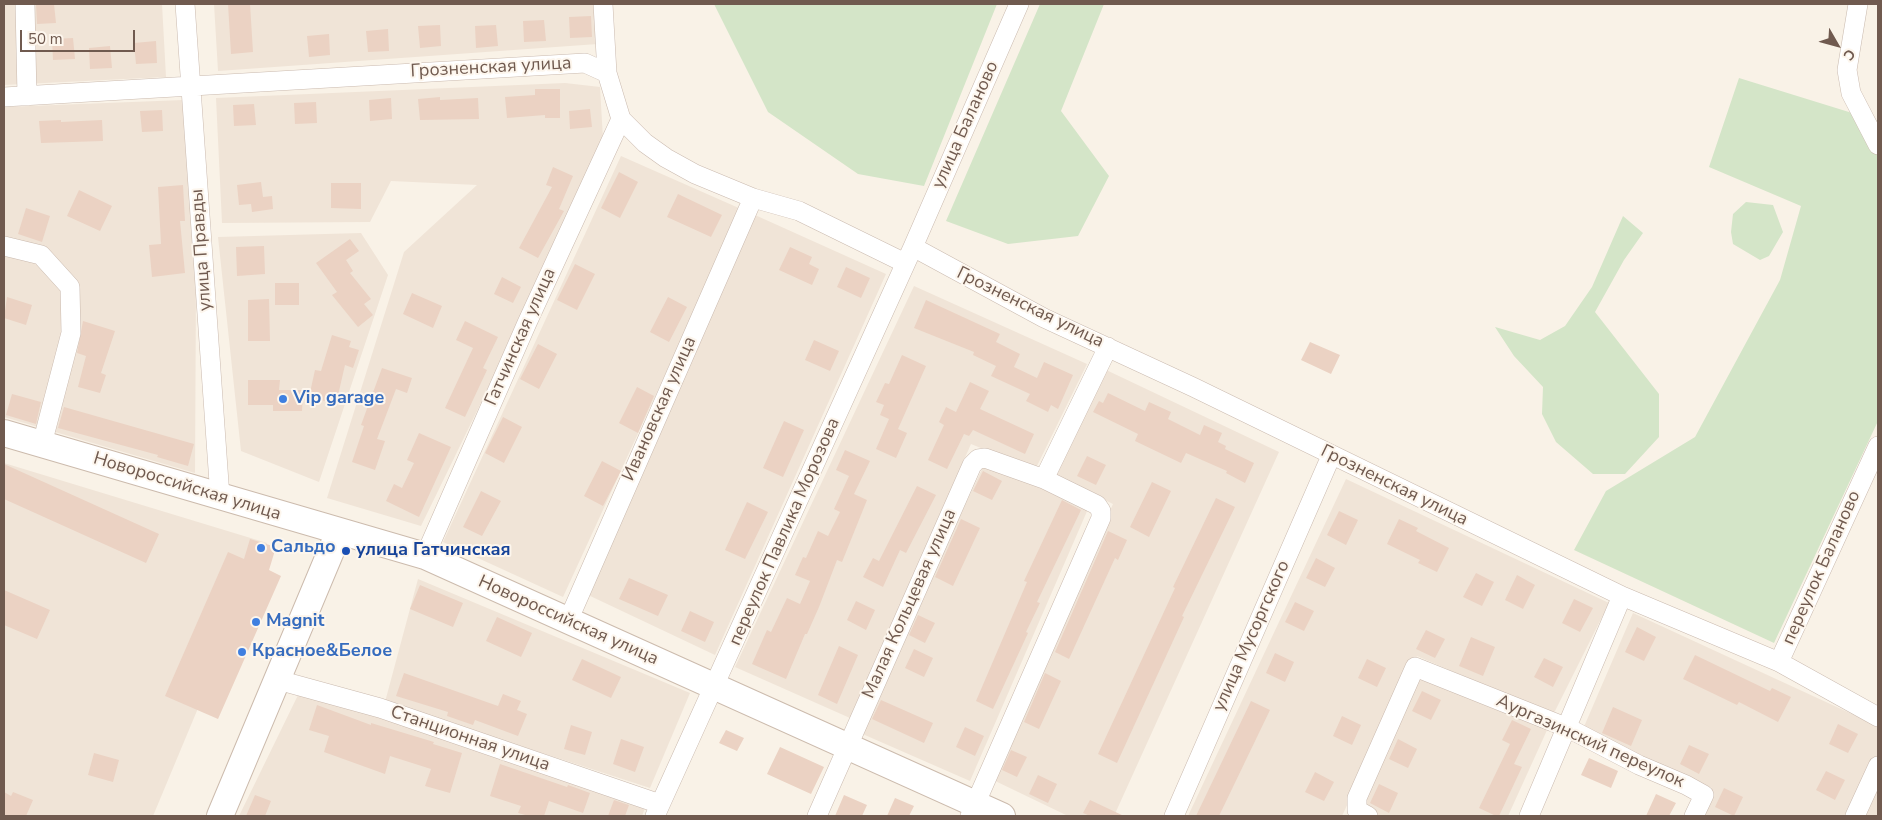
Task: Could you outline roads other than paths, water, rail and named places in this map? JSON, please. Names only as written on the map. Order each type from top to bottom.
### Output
[{"type":"main road","name":"Новороссийская улица","points":[[4,432],[425,556],[847,745],[973,810],[1002,816]]},
{"type":"main road","points":[[220,816],[339,532]]},
{"type":"street","points":[[25,4],[27,96]]},
{"type":"street","name":"улица Правды","points":[[185,4],[220,497]]},
{"type":"street","points":[[603,4],[607,73]]},
{"type":"street","name":"улица Баланово","points":[[909,255],[1020,4]]},
{"type":"street","points":[[1858,4],[1847,70],[1851,93],[1878,145]]},
{"type":"street","name":"Грозненская улица","points":[[4,97],[573,62],[585,63],[607,73],[621,119],[645,143],[666,158],[695,174],[753,198],[800,211],[909,255],[1108,346],[1622,596],[1779,662],[1878,717]]},
{"type":"street","name":"Гатчинская улица","points":[[425,556],[523,332],[621,119]]},
{"type":"street","name":"Ивановская улица","points":[[568,620],[753,198]]},
{"type":"street","points":[[4,246],[41,256],[70,287],[72,332],[42,444]]},
{"type":"street","name":"переулок Павлика Морозова","points":[[658,810],[909,255]]},
{"type":"street","points":[[1044,479],[1108,346]]},
{"type":"street","name":"переулок Баланово","points":[[1779,662],[1878,446]]},
{"type":"street","name":"улица Мусоргского","points":[[1174,816],[1331,456]]},
{"type":"street","name":"Малая Кольцевая улица","points":[[817,816],[972,465],[978,459],[985,458],[1044,479],[1096,505],[1101,511],[1101,518],[973,810]]},
{"type":"street","points":[[1529,816],[1568,728],[1622,596]]},
{"type":"street","name":"Аургазинский переулок","points":[[1368,816],[1357,810],[1357,798],[1416,667],[1568,728],[1639,765],[1686,785],[1704,795],[1694,816]]},
{"type":"street","name":"Станционная улица","points":[[278,680],[380,708],[658,810]]},
{"type":"street","points":[[1856,816],[1878,766]]},
{"type":"place","name":"Vip garage","points":[[283,399]]},
{"type":"place","name":"Сальдо","points":[[261,548]]},
{"type":"place","name":"улица Гатчинская","points":[[346,551]]},
{"type":"place","name":"Magnit","points":[[256,622]]},
{"type":"place","name":"Красное&Белое","points":[[242,652]]}]
